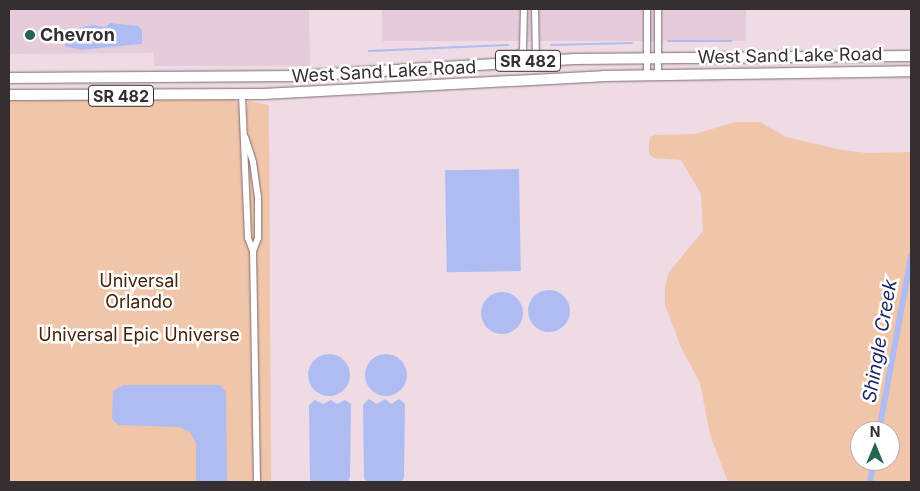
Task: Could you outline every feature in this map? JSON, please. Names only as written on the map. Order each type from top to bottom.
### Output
[{"type":"main road","name":"West Sand Lake Road","points":[[9,78],[298,76],[536,61],[911,56]]},
{"type":"main road","points":[[516,80],[536,61]]},
{"type":"main road","name":"West Sand Lake Road","points":[[9,95],[242,95],[647,74],[911,71]]},
{"type":"street","points":[[514,62],[523,48],[524,9]]},
{"type":"street","points":[[535,9],[536,61]]},
{"type":"street","points":[[647,74],[652,58],[658,9],[647,9],[652,58],[658,74]]},
{"type":"street","points":[[242,95],[248,238],[254,251],[257,482]]},
{"type":"shaded area","points":[[9,9],[309,9],[310,66],[154,66],[153,53],[9,54]]},
{"type":"shaded area","points":[[382,9],[746,9],[746,41],[382,41]]},
{"type":"green space","name":"Universal Orlando","points":[[231,98],[238,102],[239,112],[246,112],[248,101],[269,105],[271,482],[9,482],[9,100]]},
{"type":"green space","points":[[735,122],[760,122],[786,137],[842,150],[867,153],[911,152],[911,482],[728,482],[710,435],[700,383],[681,347],[665,305],[665,286],[669,272],[703,231],[701,194],[681,160],[654,158],[649,154],[650,137],[655,135],[695,134]]},
{"type":"water","points":[[110,23],[138,26],[142,30],[142,44],[80,50],[65,46],[64,34],[68,30],[94,25],[105,27]]},
{"type":"water","points":[[519,169],[521,271],[447,272],[445,170]]},
{"type":"water","points":[[549,290],[564,296],[570,311],[564,326],[549,332],[534,326],[528,311],[534,296]]},
{"type":"water","points":[[502,292],[517,298],[523,313],[517,328],[502,334],[487,328],[481,313],[487,298]]},
{"type":"water","points":[[329,354],[344,360],[350,375],[344,390],[329,396],[314,390],[308,375],[314,360]]},
{"type":"water","points":[[386,354],[401,360],[407,375],[401,390],[386,396],[371,390],[365,375],[371,360]]},
{"type":"water","points":[[123,385],[220,385],[226,392],[227,482],[196,482],[196,443],[190,432],[179,427],[118,425],[112,419],[113,391]]},
{"type":"water","points":[[369,399],[377,404],[385,399],[391,404],[399,399],[405,404],[404,477],[402,482],[366,482],[364,478],[363,405]]},
{"type":"water","points":[[315,400],[323,404],[331,400],[337,404],[345,400],[351,404],[350,477],[348,482],[312,482],[310,479],[309,405]]},
{"type":"waterway","points":[[668,41],[731,41]]},
{"type":"waterway","points":[[551,45],[632,43]]},
{"type":"waterway","points":[[369,51],[508,45]]},
{"type":"waterway","name":"Shingle Creek","points":[[881,421],[911,256]]},
{"type":"waterway","name":"Shingle Creek","points":[[870,482],[872,471]]},
{"type":"place","name":"Chevron","points":[[30,35]]},
{"type":"park label","name":"Universal Epic Universe","points":[[139,335]]}]
